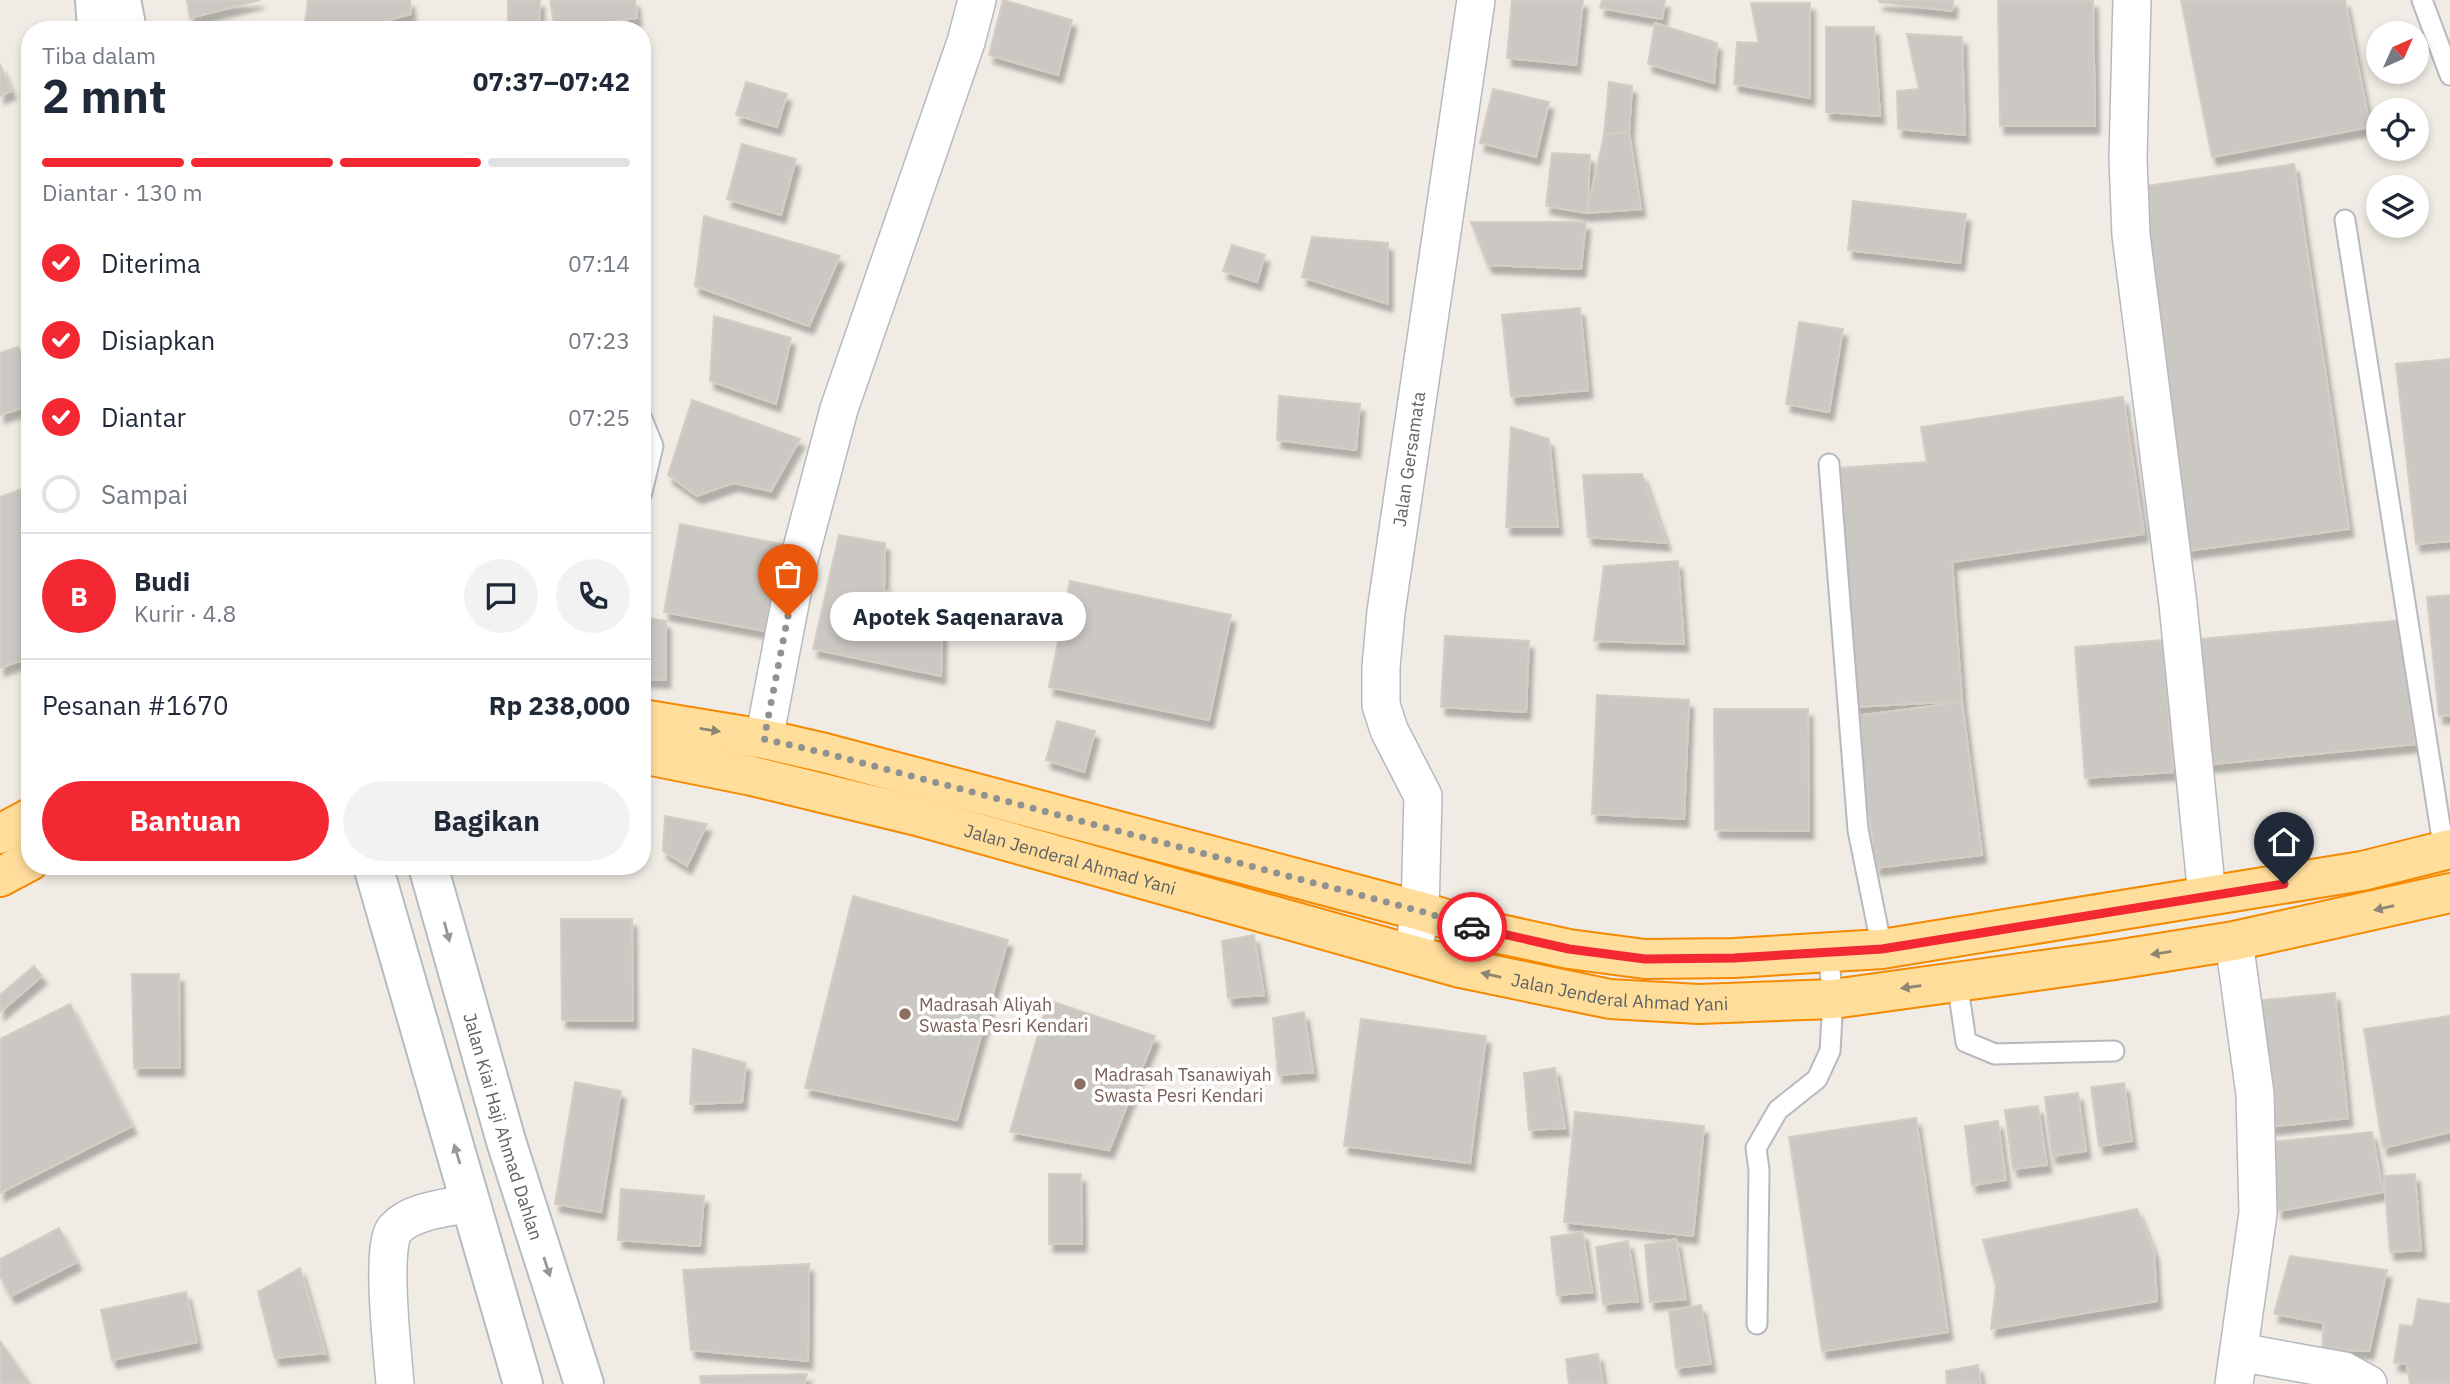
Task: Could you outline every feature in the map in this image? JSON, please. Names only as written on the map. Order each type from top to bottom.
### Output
[{"type":"highway","name":"Jalan Jenderal Ahmad Yani","points":[[651,720],[764,739],[839,756],[1420,911],[1482,930],[1569,949],[1645,959],[1734,958],[1882,949],[2362,871],[2447,850]]},
{"type":"highway","name":"Jalan Jenderal Ahmad Yani","points":[[651,756],[752,776],[917,816],[1413,955],[1501,977],[1610,999],[1699,1004],[1833,999],[2234,941],[2450,893]]},
{"type":"highway","points":[[0,834],[21,823]]},
{"type":"highway","points":[[0,877],[21,866]]},
{"type":"main road","points":[[94,0],[96,21]]},
{"type":"main road","points":[[121,0],[125,21]]},
{"type":"main road","points":[[376,875],[523,1384]]},
{"type":"main road","name":"Jalan Kiai Haji Ahmad Dahlan","points":[[431,875],[506,1141],[584,1384]]},
{"type":"street","points":[[764,739],[797,567],[839,409],[966,42],[977,0]]},
{"type":"street","name":"Jalan Gersamata","points":[[1413,955],[1420,911],[1419,862],[1423,796],[1389,730],[1381,705],[1381,667],[1393,563],[1476,0]]},
{"type":"street","points":[[2132,0],[2128,159],[2131,235],[2178,604],[2207,896]]},
{"type":"street","points":[[2234,941],[2255,1094],[2258,1213],[2237,1368],[2344,1371],[2368,1384]]},
{"type":"street","points":[[395,1384],[388,1276],[393,1230],[407,1220],[471,1203]]},
{"type":"lane","points":[[2422,0],[2450,75]]},
{"type":"lane","points":[[2344,220],[2447,850]]},
{"type":"lane","points":[[1829,464],[1858,830],[1882,949]]},
{"type":"lane","points":[[1757,1324],[1759,1170],[1756,1148],[1778,1110],[1817,1079],[1830,1051],[1833,999],[1828,952]]},
{"type":"lane","points":[[1957,981],[1966,1042],[1995,1054],[2114,1051]]},
{"type":"building","points":[[187,0],[260,0],[190,18]]},
{"type":"building","points":[[308,0],[410,0],[411,14],[385,21],[305,21]]},
{"type":"building","points":[[508,0],[540,0],[539,21],[508,21]]},
{"type":"building","points":[[550,0],[635,0],[637,18],[615,21],[554,21]]},
{"type":"building","points":[[1003,0],[1072,20],[1058,75],[989,55]]},
{"type":"building","points":[[1512,0],[1583,0],[1576,65],[1507,58]]},
{"type":"building","points":[[1602,0],[1665,0],[1662,19],[1600,8]]},
{"type":"building","points":[[1879,0],[1953,0],[1952,11]]},
{"type":"building","points":[[1998,0],[2093,0],[2095,126],[2000,126]]},
{"type":"building","points":[[2181,0],[2345,0],[2366,107],[2366,128],[2212,157]]},
{"type":"building","points":[[1751,3],[1810,3],[1810,98],[1734,84],[1737,42],[1759,43]]},
{"type":"building","points":[[1655,23],[1717,43],[1714,83],[1648,64]]},
{"type":"building","points":[[1826,27],[1874,27],[1880,116],[1826,112]]},
{"type":"building","points":[[1907,34],[1962,37],[1965,135],[1898,129],[1897,91],[1919,89]]},
{"type":"building","points":[[0,64],[11,91],[0,96]]},
{"type":"building","points":[[746,82],[787,94],[777,127],[736,115]]},
{"type":"building","points":[[1609,82],[1632,86],[1629,132],[1604,135]]},
{"type":"building","points":[[1493,89],[1549,102],[1536,157],[1480,143]]},
{"type":"building","points":[[1629,132],[1641,209],[1587,213],[1604,135]]},
{"type":"building","points":[[742,144],[796,159],[781,215],[727,199]]},
{"type":"building","points":[[1552,153],[1590,155],[1587,213],[1546,206]]},
{"type":"building","points":[[2294,164],[2349,529],[2187,551],[2132,188]]},
{"type":"building","points":[[1853,201],[1966,214],[1960,263],[1848,250]]},
{"type":"building","points":[[704,216],[840,256],[809,326],[695,286]]},
{"type":"building","points":[[1471,222],[1586,222],[1581,269],[1488,265]]},
{"type":"building","points":[[1312,237],[1388,243],[1388,304],[1302,277]]},
{"type":"building","points":[[1232,245],[1265,255],[1257,282],[1223,271]]},
{"type":"building","points":[[1580,308],[1588,390],[1511,397],[1502,315]]},
{"type":"building","points":[[714,316],[791,338],[776,404],[710,381]]},
{"type":"building","points":[[1799,322],[1843,329],[1829,412],[1786,404]]},
{"type":"building","points":[[18,347],[21,353],[21,408],[0,415],[0,353]]},
{"type":"building","points":[[2450,359],[2450,541],[2416,544],[2396,364]]},
{"type":"building","points":[[1279,396],[1360,404],[1356,450],[1277,440]]},
{"type":"building","points":[[2123,397],[2144,534],[1952,562],[1962,701],[1854,707],[1837,468],[1927,462],[1921,427]]},
{"type":"building","points":[[692,400],[800,439],[771,491],[733,483],[697,496],[668,475]]},
{"type":"building","points":[[1511,427],[1549,439],[1558,527],[1506,527]]},
{"type":"building","points":[[1642,474],[1666,543],[1588,537],[1583,475]]},
{"type":"building","points":[[21,489],[21,660],[0,668],[0,497]]},
{"type":"building","points":[[680,524],[781,544],[765,631],[664,612]]},
{"type":"building","points":[[839,535],[885,543],[884,591],[943,603],[941,676],[813,649]]},
{"type":"building","points":[[1678,561],[1684,644],[1594,641],[1604,566]]},
{"type":"building","points":[[1070,581],[1231,615],[1209,720],[1049,687]]},
{"type":"building","points":[[2450,595],[2450,715],[2439,716],[2427,597]]},
{"type":"building","points":[[651,618],[666,621],[666,680],[651,679]]},
{"type":"building","points":[[2402,620],[2415,744],[2204,765],[2191,640]]},
{"type":"building","points":[[1445,636],[1529,641],[1526,712],[1441,707]]},
{"type":"building","points":[[2163,640],[2173,772],[2085,778],[2075,647]]},
{"type":"building","points":[[1597,695],[1689,700],[1684,819],[1592,814]]},
{"type":"building","points":[[1962,702],[1982,855],[1876,868],[1856,716]]},
{"type":"building","points":[[1714,709],[1808,709],[1809,831],[1715,830]]},
{"type":"building","points":[[1057,721],[1095,731],[1084,772],[1046,760]]},
{"type":"building","points":[[665,816],[707,824],[687,866],[663,851]]},
{"type":"building","name":"Madrasah Aliyah Swasta Pesri Kendari","points":[[853,896],[1008,940],[957,1120],[805,1088]]},
{"type":"building","points":[[561,919],[632,919],[633,1021],[562,1020]]},
{"type":"building","points":[[1254,935],[1264,995],[1228,998],[1222,941]]},
{"type":"building","points":[[34,966],[42,976],[0,1012],[0,995]]},
{"type":"building","points":[[132,974],[179,974],[180,1068],[134,1068]]},
{"type":"building","points":[[2335,993],[2348,1118],[2269,1127],[2255,1001]]},
{"type":"building","name":"Madrasah Tsanawiyah Swasta Pesri Kendari","points":[[1048,1000],[1155,1036],[1109,1150],[1010,1132]]},
{"type":"building","points":[[70,1004],[132,1126],[0,1193],[0,1039]]},
{"type":"building","points":[[1304,1012],[1313,1072],[1278,1075],[1273,1018]]},
{"type":"building","points":[[2450,1016],[2450,1132],[2383,1148],[2364,1029]]},
{"type":"building","points":[[1361,1019],[1486,1036],[1470,1163],[1344,1146]]},
{"type":"building","points":[[693,1049],[746,1063],[742,1102],[690,1104]]},
{"type":"building","points":[[1555,1068],[1565,1128],[1529,1130],[1524,1073]]},
{"type":"building","points":[[575,1082],[621,1091],[601,1212],[555,1204]]},
{"type":"building","points":[[2124,1083],[2132,1141],[2099,1146],[2091,1087]]},
{"type":"building","points":[[2078,1093],[2086,1151],[2052,1156],[2045,1097]]},
{"type":"building","points":[[2038,1106],[2047,1165],[2013,1169],[2005,1110]]},
{"type":"building","points":[[1575,1112],[1704,1126],[1693,1236],[1564,1222]]},
{"type":"building","points":[[1916,1118],[1948,1332],[1822,1351],[1789,1137]]},
{"type":"building","points":[[1998,1121],[2006,1180],[1972,1185],[1965,1126]]},
{"type":"building","points":[[2372,1132],[2383,1192],[2278,1211],[2270,1142]]},
{"type":"building","points":[[1049,1174],[1081,1174],[1082,1244],[1049,1244]]},
{"type":"building","points":[[2415,1174],[2421,1250],[2390,1252],[2384,1176]]},
{"type":"building","points":[[621,1189],[704,1196],[700,1246],[618,1240]]},
{"type":"building","points":[[2137,1209],[2154,1252],[2157,1301],[1991,1329],[1996,1286],[1983,1240]]},
{"type":"building","points":[[59,1228],[77,1262],[11,1296],[0,1276],[0,1259]]},
{"type":"building","points":[[1583,1232],[1592,1292],[1557,1295],[1551,1237]]},
{"type":"building","points":[[1676,1239],[1686,1299],[1650,1302],[1645,1245]]},
{"type":"building","points":[[1628,1241],[1638,1301],[1603,1304],[1596,1247]]},
{"type":"building","points":[[2290,1256],[2387,1270],[2369,1351],[2322,1349],[2324,1323],[2274,1314]]},
{"type":"building","points":[[809,1264],[808,1361],[691,1350],[683,1270]]},
{"type":"building","points":[[300,1268],[325,1353],[275,1358],[258,1292]]},
{"type":"building","points":[[186,1292],[197,1342],[112,1360],[101,1310]]},
{"type":"building","points":[[2418,1299],[2450,1304],[2450,1384],[2410,1384],[2407,1364],[2394,1363],[2400,1325],[2413,1326]]},
{"type":"building","points":[[1701,1305],[1711,1364],[1676,1368],[1669,1311]]},
{"type":"building","points":[[0,1341],[30,1384],[0,1384]]},
{"type":"building","points":[[1598,1354],[1603,1384],[1569,1384],[1566,1359]]},
{"type":"building","points":[[1978,1365],[1981,1384],[1947,1384],[1946,1371]]},
{"type":"building","points":[[807,1374],[804,1384],[701,1384],[700,1376]]},
{"type":"way so far","points":[[788,616],[764,739],[825,753],[1472,927]]},
{"type":"place","name":"Apotek Saqenarava","points":[[788,616]]},
{"type":"place","name":"Madrasah Aliyah Swasta Pesri Kendari","points":[[905,1014]]},
{"type":"place","name":"Madrasah Tsanawiyah Swasta Pesri Kendari","points":[[1080,1084]]},
{"type":"route","points":[[1472,927],[1569,949],[1645,959],[1734,958],[1882,949],[2284,884]]}]
